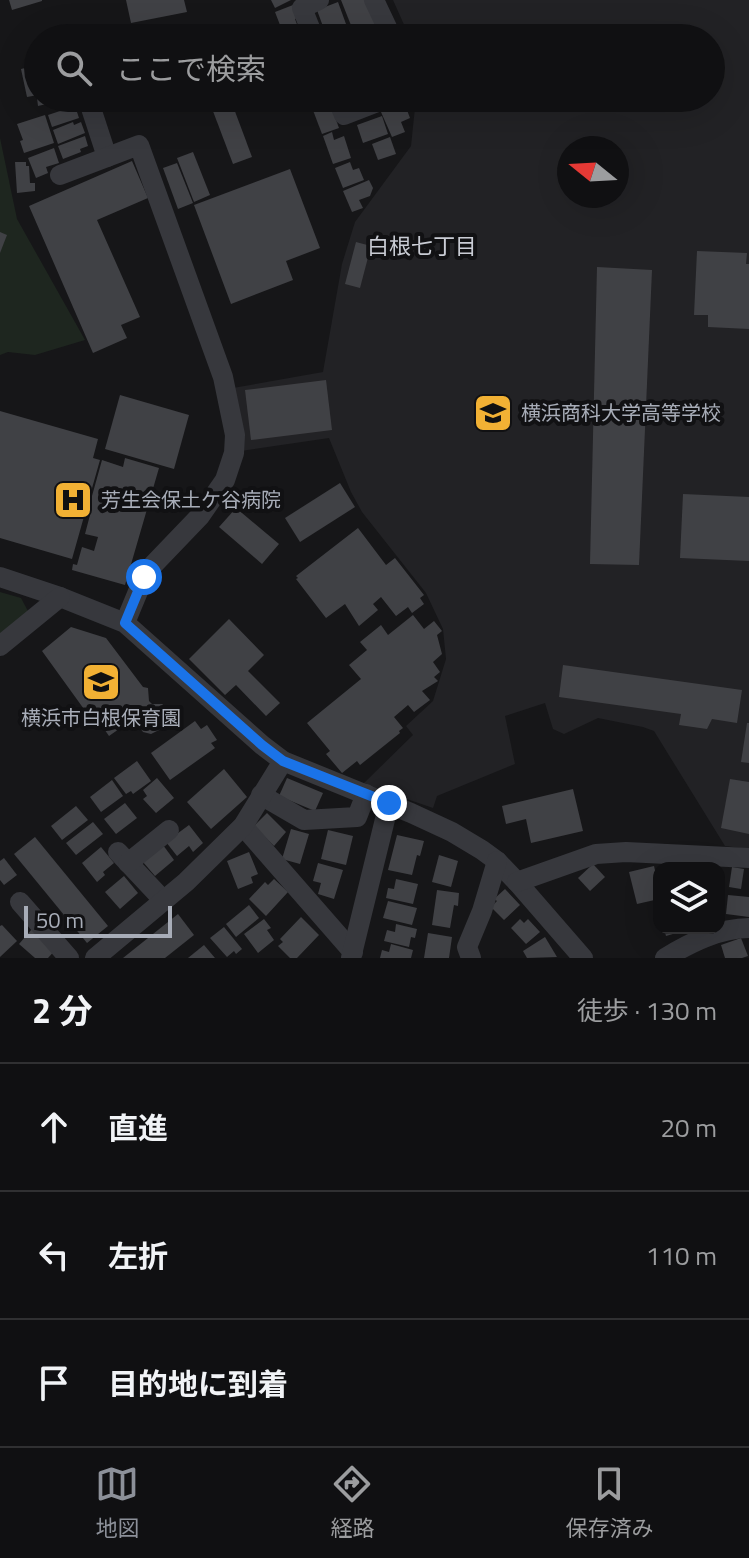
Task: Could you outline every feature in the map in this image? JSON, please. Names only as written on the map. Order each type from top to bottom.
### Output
[{"type":"street","points":[[308,24],[302,8],[319,0]]},
{"type":"street","points":[[374,0],[385,24]]},
{"type":"street","points":[[92,112],[107,157]]},
{"type":"street","points":[[60,175],[139,145],[223,377],[235,435],[234,453],[225,480],[200,516],[144,577],[125,623]]},
{"type":"street","points":[[0,577],[125,623],[283,761],[452,832],[497,861],[583,958]]},
{"type":"street","points":[[0,646],[60,597]]},
{"type":"street","points":[[95,958],[164,901],[243,826],[283,761]]},
{"type":"street","points":[[261,795],[304,820],[357,817],[366,794]]},
{"type":"street","points":[[352,955],[389,803]]},
{"type":"street","points":[[243,826],[352,955]]},
{"type":"street","points":[[164,901],[123,858],[169,830]]},
{"type":"street","points":[[517,882],[596,854],[626,852],[749,858]]},
{"type":"street","points":[[471,958],[467,947],[497,861]]},
{"type":"street","points":[[20,902],[69,958]]},
{"type":"street","points":[[665,958],[691,943],[736,928],[749,928]]},
{"type":"shaded area","name":"横浜商科大学高等学校","points":[[393,0],[749,0],[749,849],[725,846],[654,731],[598,718],[564,734],[553,729],[545,703],[505,716],[515,764],[437,796],[433,808],[363,784],[413,735],[406,726],[433,701],[446,659],[443,629],[426,593],[362,512],[329,438],[241,451],[233,388],[323,372],[342,264],[355,222],[411,146],[415,112],[725,112],[725,24],[404,24]]},
{"type":"shaded area","points":[[0,138],[17,219],[85,340],[35,355],[8,352],[0,355]]},
{"type":"shaded area","points":[[0,592],[21,598],[30,615],[0,639]]},
{"type":"building","points":[[9,0],[42,0],[42,1],[12,10]]},
{"type":"building","points":[[126,0],[184,0],[187,12],[131,23]]},
{"type":"building","points":[[271,0],[291,0],[275,8]]},
{"type":"building","points":[[341,0],[365,0],[375,24],[350,24]]},
{"type":"building","points":[[338,2],[346,24],[322,24],[317,10]]},
{"type":"building","points":[[293,5],[297,24],[280,24],[275,12]]},
{"type":"building","points":[[77,112],[79,118],[52,127],[48,115]]},
{"type":"building","points":[[213,112],[235,112],[252,157],[233,164]]},
{"type":"building","points":[[314,112],[333,112],[339,128],[322,134]]},
{"type":"building","points":[[381,112],[408,112],[410,118],[401,122],[405,132],[392,137]]},
{"type":"building","points":[[45,115],[54,143],[24,153],[17,124]]},
{"type":"building","points":[[382,116],[388,134],[363,143],[357,125]]},
{"type":"building","points":[[73,122],[74,125],[81,122],[85,133],[58,144],[53,130]]},
{"type":"building","points":[[332,132],[334,140],[344,136],[351,158],[333,164],[323,136]]},
{"type":"building","points":[[85,136],[88,146],[63,159],[58,146]]},
{"type":"building","points":[[390,137],[396,154],[378,160],[372,144]]},
{"type":"building","points":[[54,148],[59,163],[46,167],[48,173],[36,178],[28,158]]},
{"type":"building","points":[[193,152],[210,195],[194,202],[177,158]]},
{"type":"building","points":[[132,161],[148,198],[97,220],[140,317],[121,325],[127,338],[93,353],[29,206]]},
{"type":"building","points":[[15,162],[26,162],[29,166],[30,183],[35,183],[35,191],[17,193]]},
{"type":"building","points":[[350,162],[353,170],[359,168],[364,180],[343,188],[335,168]]},
{"type":"building","points":[[177,163],[193,203],[178,209],[163,168]]},
{"type":"building","points":[[290,169],[320,248],[286,261],[293,280],[231,304],[194,205]]},
{"type":"building","points":[[369,180],[373,188],[370,196],[359,200],[363,208],[352,212],[343,191]]},
{"type":"building","points":[[0,232],[7,235],[0,253]]},
{"type":"building","points":[[356,242],[371,246],[360,288],[345,284]]},
{"type":"building","points":[[697,251],[747,253],[749,329],[708,327],[708,315],[694,315]]},
{"type":"building","points":[[597,267],[652,270],[639,565],[590,564]]},
{"type":"building","points":[[326,380],[332,430],[251,440],[245,390]]},
{"type":"building","points":[[120,395],[189,415],[174,469],[105,449]]},
{"type":"building","points":[[0,411],[98,439],[93,458],[100,460],[72,559],[0,538]]},
{"type":"building","points":[[125,458],[159,468],[125,585],[72,570],[73,564],[77,565],[82,547],[94,551],[98,537],[85,534],[90,515],[87,514],[102,460],[123,467]]},
{"type":"building","points":[[340,483],[355,507],[300,542],[285,518]]},
{"type":"building","points":[[683,494],[749,497],[749,561],[680,558]]},
{"type":"building","points":[[236,508],[279,544],[262,564],[219,527]]},
{"type":"building","points":[[358,528],[386,565],[395,558],[424,595],[420,598],[424,604],[412,613],[408,607],[396,616],[381,597],[373,604],[378,610],[359,626],[345,604],[326,618],[296,579]]},
{"type":"building","points":[[413,615],[424,629],[434,621],[442,631],[437,635],[442,654],[433,662],[440,672],[434,677],[438,681],[422,691],[430,700],[414,712],[408,705],[394,717],[403,728],[400,733],[360,765],[357,761],[342,773],[326,754],[330,751],[307,723],[361,679],[349,665],[367,650],[360,642],[381,625],[388,635]]},
{"type":"building","points":[[229,619],[264,655],[248,671],[280,703],[266,716],[236,685],[225,695],[189,659]]},
{"type":"building","points":[[71,627],[106,638],[143,687],[148,688],[149,701],[167,708],[170,717],[165,727],[151,734],[143,732],[125,706],[115,713],[118,716],[113,720],[119,729],[109,736],[98,720],[94,723],[42,651]]},
{"type":"building","points":[[563,665],[742,690],[737,723],[712,719],[707,729],[679,725],[681,714],[559,697]]},
{"type":"building","points":[[195,721],[201,729],[207,725],[217,740],[211,743],[215,748],[170,780],[151,753]]},
{"type":"building","points":[[749,723],[749,763],[741,762]]},
{"type":"building","points":[[137,761],[151,781],[133,794],[131,791],[126,794],[114,778]]},
{"type":"building","points":[[224,769],[247,797],[211,829],[187,802]]},
{"type":"building","points":[[157,778],[174,798],[156,813],[143,799],[147,796],[143,790]]},
{"type":"building","points":[[287,778],[323,793],[315,811],[279,796]]},
{"type":"building","points":[[730,779],[749,782],[749,834],[721,828]]},
{"type":"building","points":[[112,780],[123,796],[101,812],[90,797]]},
{"type":"building","points":[[573,789],[583,831],[531,843],[526,819],[506,824],[502,806]]},
{"type":"building","points":[[125,803],[137,818],[116,834],[104,819]]},
{"type":"building","points":[[76,806],[88,820],[62,840],[51,826]]},
{"type":"building","points":[[267,813],[286,832],[274,846],[254,826]]},
{"type":"building","points":[[93,822],[103,834],[76,855],[66,843]]},
{"type":"building","points":[[189,825],[203,843],[193,852],[189,846],[177,856],[166,842]]},
{"type":"building","points":[[291,829],[309,834],[300,864],[282,859]]},
{"type":"building","points":[[328,830],[353,836],[346,865],[321,859]]},
{"type":"building","points":[[397,835],[424,841],[412,875],[388,870]]},
{"type":"building","points":[[35,837],[108,926],[87,943],[14,854]]},
{"type":"building","points":[[163,845],[174,860],[155,876],[143,862]]},
{"type":"building","points":[[101,847],[114,863],[97,882],[82,863]]},
{"type":"building","points":[[249,852],[258,874],[251,877],[253,883],[238,889],[227,861]]},
{"type":"building","points":[[439,855],[458,861],[451,887],[432,882]]},
{"type":"building","points":[[4,858],[17,875],[4,885],[0,880],[0,861]]},
{"type":"building","points":[[318,863],[343,870],[334,899],[318,894],[321,883],[313,881]]},
{"type":"building","points":[[593,864],[605,877],[590,891],[578,878]]},
{"type":"building","points":[[653,866],[653,900],[637,904],[629,872]]},
{"type":"building","points":[[732,867],[744,869],[741,889],[729,887]]},
{"type":"building","points":[[124,876],[138,893],[120,909],[105,892]]},
{"type":"building","points":[[274,879],[288,892],[266,916],[249,899],[265,882],[268,885]]},
{"type":"building","points":[[396,879],[418,884],[413,904],[386,898],[388,888],[394,889]]},
{"type":"building","points":[[505,889],[520,905],[504,920],[491,907],[497,901],[494,899]]},
{"type":"building","points":[[437,890],[459,893],[450,928],[432,925]]},
{"type":"building","points":[[728,895],[749,897],[749,917],[726,914]]},
{"type":"building","points":[[388,901],[417,908],[412,925],[383,918]]},
{"type":"building","points":[[249,905],[259,918],[236,937],[226,924]]},
{"type":"building","points":[[178,914],[194,935],[165,958],[123,958]]},
{"type":"building","points":[[301,917],[319,935],[297,958],[290,958],[278,946],[283,942],[280,939]]},
{"type":"building","points":[[264,919],[271,928],[267,930],[274,940],[258,953],[244,934]]},
{"type":"building","points":[[520,919],[524,923],[528,919],[540,932],[526,944],[511,928]]},
{"type":"building","points":[[396,924],[417,929],[409,947],[384,941],[387,930],[395,932]]},
{"type":"building","points":[[0,926],[17,941],[0,957]]},
{"type":"building","points":[[224,927],[242,949],[227,957],[210,938]]},
{"type":"building","points":[[32,929],[56,949],[48,958],[35,958],[19,944]]},
{"type":"building","points":[[428,933],[452,937],[449,958],[424,958]]},
{"type":"building","points":[[545,937],[557,957],[527,958],[523,951]]},
{"type":"building","points":[[741,938],[748,956],[725,958],[721,945]]},
{"type":"building","points":[[391,944],[413,950],[411,958],[380,958],[382,950],[389,952]]},
{"type":"building","points":[[204,945],[215,958],[188,958]]},
{"type":"place","name":"横浜商科大学高等学校","points":[[493,413]]},
{"type":"place","name":"芳生会保土ケ谷病院","points":[[73,500]]},
{"type":"place","name":"横浜市白根保育園","points":[[101,682]]},
{"type":"district","name":"白根七丁目","points":[[422,246]]},
{"type":"route","points":[[144,577],[125,623],[283,761],[389,803]]}]
